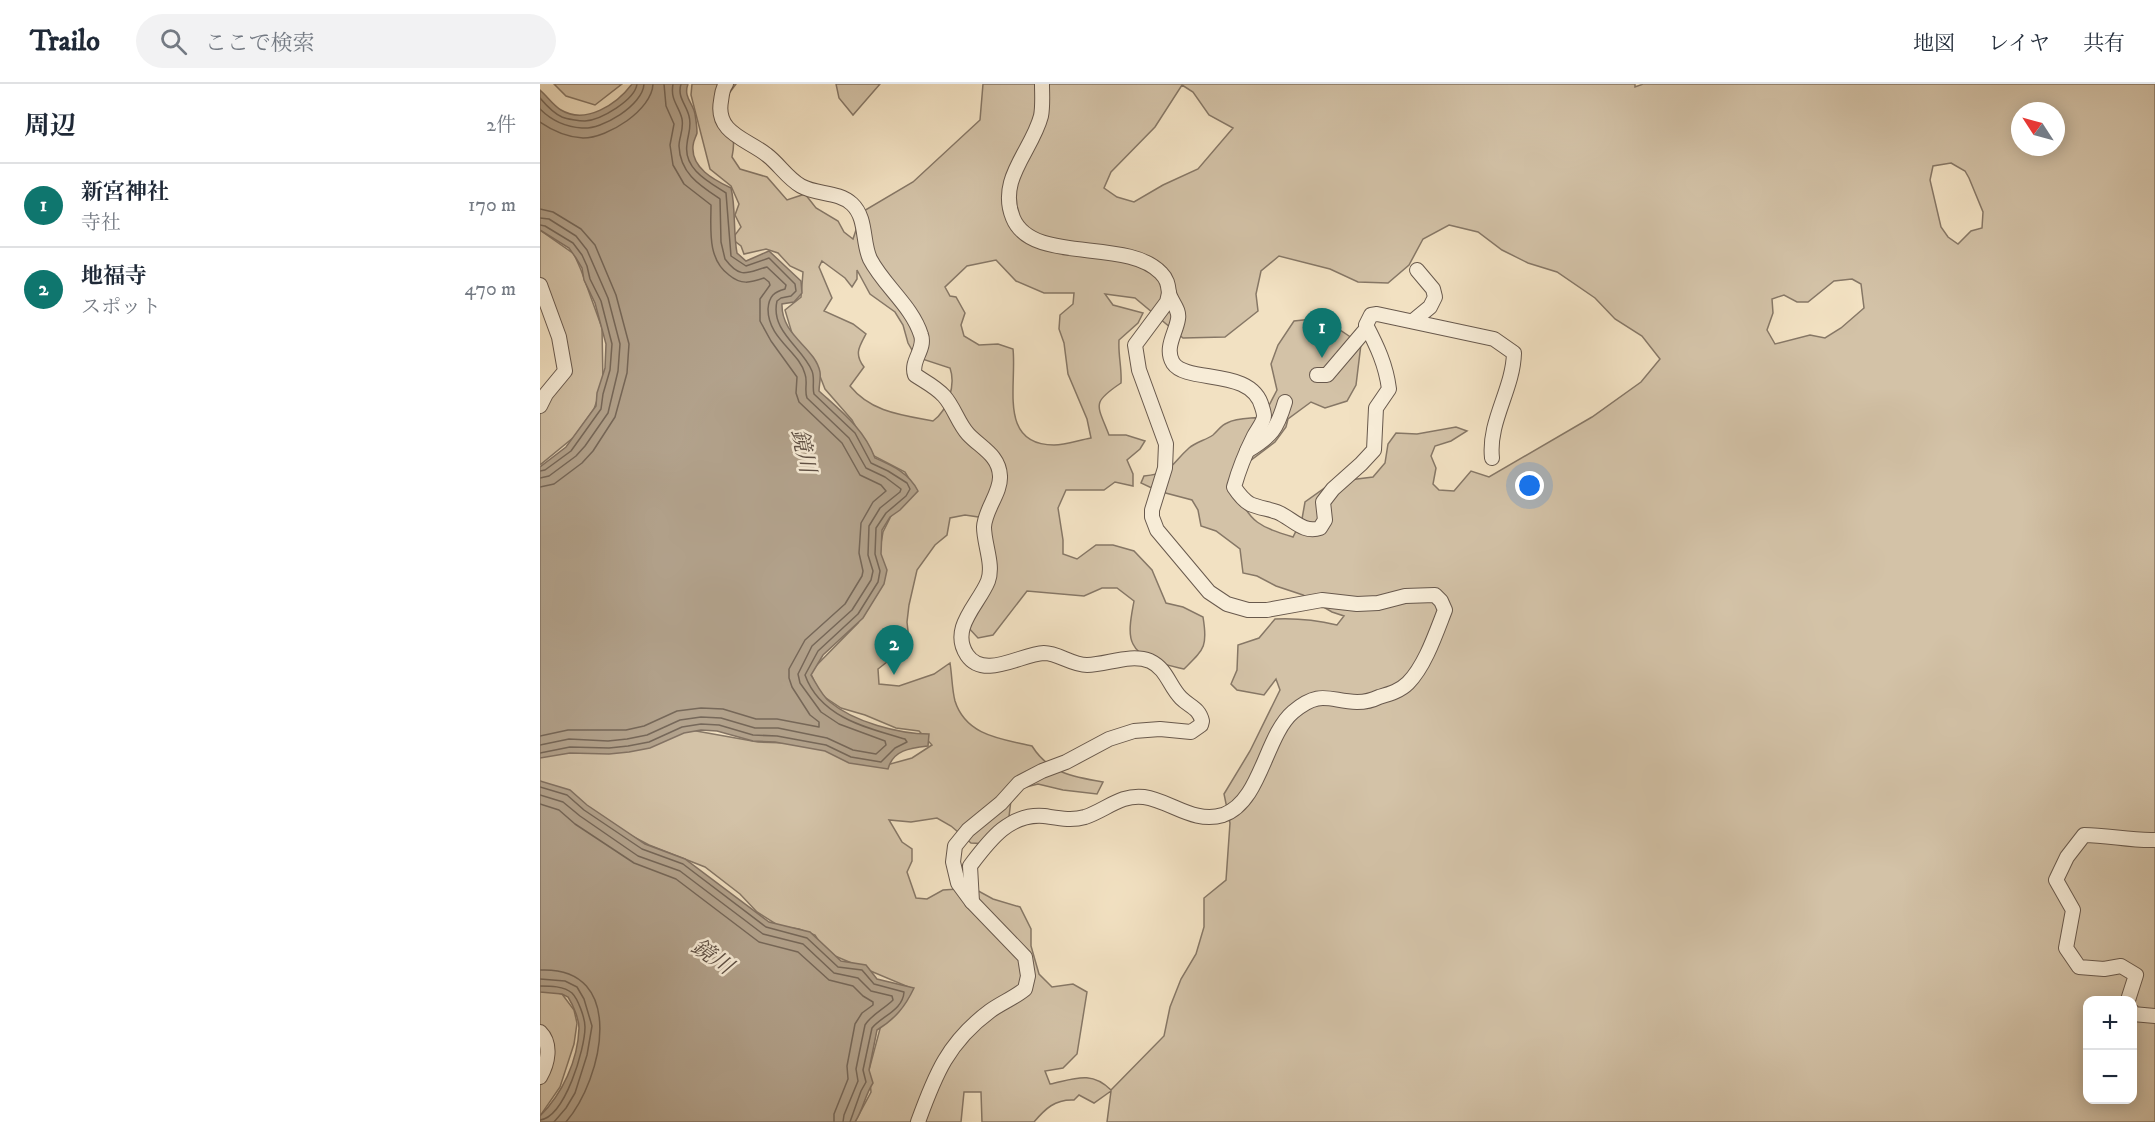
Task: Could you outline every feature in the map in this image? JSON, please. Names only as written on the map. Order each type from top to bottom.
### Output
[{"type":"street","points":[[726,84],[719,108],[723,125],[734,135],[769,157],[777,167],[800,185],[814,192],[837,195],[856,208],[864,227],[865,248],[873,263],[912,317],[921,336],[922,343],[913,370],[915,375],[945,396],[968,434],[991,454],[999,465],[1000,484],[986,515],[984,529],[989,580],[962,629],[963,644],[967,655],[976,663],[986,666],[1043,653],[1084,665],[1131,658],[1149,661],[1166,672],[1183,700],[1200,714],[1202,721],[1201,725],[1191,732],[1160,729],[1134,731],[1109,739],[1066,762],[1042,771],[1019,783],[1001,803],[968,830],[955,846],[953,862],[958,883],[972,902],[1025,957],[1028,976],[1025,989],[990,1011],[958,1039],[942,1062],[918,1122]]},
{"type":"street","points":[[1042,84],[1041,115],[1032,140],[1010,182],[1008,194],[1013,217],[1021,230],[1051,246],[1120,255],[1144,261],[1161,272],[1167,282],[1179,317],[1170,347],[1173,363],[1184,371],[1211,375],[1243,384],[1259,396],[1264,416],[1247,451],[1234,487],[1238,494],[1249,503],[1279,513],[1298,526],[1308,530],[1320,528],[1325,520],[1323,502],[1333,489],[1374,450],[1376,408],[1389,389],[1381,354],[1366,325],[1371,315],[1377,314],[1494,339],[1514,353],[1511,376],[1496,416],[1490,445],[1492,458]]},
{"type":"street","points":[[1413,321],[1430,307],[1435,297],[1433,289],[1417,270]]},
{"type":"street","points":[[540,285],[560,337],[565,371],[540,405]]},
{"type":"street","points":[[972,902],[969,866],[990,839],[1014,820],[1028,816],[1071,820],[1084,817],[1116,800],[1134,796],[1162,802],[1185,813],[1202,817],[1222,815],[1233,810],[1242,801],[1259,774],[1274,739],[1292,712],[1318,698],[1330,697],[1358,702],[1395,692],[1408,683],[1420,665],[1432,644],[1444,610],[1435,595],[1405,596],[1378,603],[1356,604],[1322,600],[1267,610],[1248,610],[1227,604],[1209,592],[1157,530],[1152,517],[1165,468],[1166,444],[1139,370],[1135,345],[1167,302],[1169,293]]},
{"type":"street","points":[[1317,375],[1328,375],[1367,328]]},
{"type":"street","points":[[1247,451],[1266,440],[1277,427],[1285,402]]},
{"type":"street","points":[[2129,996],[2136,975],[2121,966],[2104,969],[2079,967],[2066,948],[2073,910],[2056,880],[2067,857],[2084,835],[2100,835],[2133,841],[2155,840]]},
{"type":"street","points":[[2137,1014],[2155,1016]]},
{"type":"street","points":[[540,1032],[547,1040],[548,1053],[540,1077]]},
{"type":"shaded area","points":[[554,84],[622,84],[595,105],[566,96]]},
{"type":"shaded area","points":[[692,84],[736,84],[716,111],[731,131],[734,142],[732,157],[740,169],[767,177],[787,200],[805,194],[816,208],[838,221],[844,232],[853,239],[862,212],[913,182],[980,120],[983,84],[1635,84],[1635,87],[1643,84],[2155,84],[2155,1122],[1107,1122],[1111,1091],[1094,1103],[1079,1095],[1074,1100],[1056,1103],[1046,1109],[1034,1122],[982,1122],[981,1092],[964,1092],[961,1122],[855,1122],[871,1092],[869,1070],[881,1025],[911,988],[835,956],[822,946],[815,935],[799,929],[779,926],[757,912],[740,894],[705,867],[649,845],[611,825],[540,781],[540,753],[685,729],[758,742],[788,743],[830,750],[883,766],[912,758],[932,745],[919,731],[896,728],[841,708],[820,694],[810,672],[858,623],[871,599],[883,532],[891,516],[914,487],[905,472],[874,456],[852,420],[825,389],[818,371],[794,340],[785,310],[801,297],[803,272],[790,266],[778,253],[766,249],[744,254],[741,246],[732,239],[741,227],[735,215],[739,204],[731,186],[710,169],[691,95]],"holes":[[[1182,85],[1193,92],[1209,115],[1233,128],[1198,169],[1163,185],[1134,202],[1117,197],[1104,188],[1111,172],[1155,127]],[[1951,163],[1965,171],[1983,212],[1982,228],[1971,231],[1958,244],[1948,237],[1941,227],[1930,180],[1933,166]],[[1449,225],[1478,232],[1502,250],[1528,263],[1557,272],[1595,298],[1615,319],[1642,336],[1660,359],[1641,382],[1592,417],[1489,477],[1471,471],[1454,491],[1439,490],[1433,484],[1436,468],[1431,456],[1435,446],[1451,441],[1467,431],[1456,427],[1417,434],[1396,433],[1388,444],[1385,463],[1373,477],[1333,482],[1305,502],[1302,519],[1293,537],[1272,530],[1258,522],[1246,510],[1237,491],[1250,461],[1275,442],[1286,427],[1288,419],[1311,402],[1325,408],[1347,401],[1356,385],[1361,344],[1322,318],[1294,321],[1278,345],[1271,364],[1277,390],[1263,417],[1231,421],[1213,435],[1189,448],[1166,471],[1144,476],[1141,483],[1158,491],[1192,500],[1198,510],[1201,526],[1216,531],[1240,549],[1243,573],[1257,576],[1276,586],[1303,595],[1332,612],[1344,616],[1337,625],[1306,620],[1275,619],[1259,638],[1238,645],[1237,670],[1231,684],[1237,690],[1264,695],[1276,679],[1280,690],[1250,751],[1224,794],[1230,823],[1226,880],[1204,898],[1204,927],[1196,954],[1181,979],[1170,1007],[1164,1036],[1111,1090],[1104,1084],[1089,1078],[1075,1078],[1050,1084],[1045,1071],[1063,1068],[1077,1054],[1087,992],[1073,984],[1052,987],[1039,974],[1031,946],[1031,929],[1020,907],[993,899],[973,888],[943,890],[927,899],[916,898],[907,872],[912,861],[912,849],[902,842],[889,820],[911,822],[937,818],[951,826],[971,843],[989,844],[1008,825],[1011,800],[1022,788],[1038,784],[1097,794],[1103,782],[1063,772],[1046,762],[1032,746],[997,738],[976,729],[960,713],[955,701],[950,663],[934,674],[899,686],[879,684],[878,669],[901,651],[909,640],[907,622],[917,570],[935,545],[947,535],[950,518],[965,515],[985,518],[996,559],[988,581],[965,624],[978,638],[993,635],[1027,591],[1084,596],[1102,588],[1117,588],[1134,601],[1130,634],[1137,650],[1155,661],[1184,669],[1203,647],[1205,635],[1203,617],[1183,607],[1166,603],[1152,570],[1134,551],[1113,545],[1096,545],[1077,559],[1063,554],[1058,508],[1066,490],[1104,490],[1115,482],[1133,486],[1133,474],[1127,460],[1140,449],[1145,441],[1126,435],[1109,435],[1100,410],[1101,400],[1121,383],[1119,340],[1138,323],[1143,313],[1113,305],[1105,294],[1135,298],[1183,338],[1225,337],[1258,311],[1256,294],[1261,271],[1279,256],[1330,269],[1358,282],[1388,283],[1409,265],[1423,239]],[[996,260],[1016,281],[1044,293],[1074,293],[1073,304],[1060,315],[1059,329],[1064,343],[1068,374],[1087,419],[1091,438],[1054,445],[1036,442],[1025,435],[1017,424],[1013,395],[1013,349],[998,344],[979,345],[964,336],[961,325],[965,313],[956,297],[950,296],[945,287],[967,266]],[[822,261],[845,278],[852,287],[857,279],[857,270],[870,294],[895,312],[916,357],[950,368],[952,382],[947,404],[933,421],[877,407],[867,402],[850,386],[864,367],[858,354],[866,334],[853,324],[824,311],[832,298],[819,267]],[[1852,279],[1861,284],[1864,308],[1841,328],[1825,338],[1810,335],[1775,344],[1767,330],[1773,313],[1772,299],[1784,295],[1797,302],[1808,302],[1834,281]]]},
{"type":"shaded area","points":[[836,84],[880,84],[853,115],[839,98]]},
{"type":"shaded area","points":[[540,230],[574,254],[581,270],[602,328],[603,383],[594,409],[574,437],[540,465],[540,408],[555,392],[560,363],[540,287]]},
{"type":"shaded area","points":[[540,989],[562,994],[574,1010],[577,1023],[574,1044],[560,1087],[540,1116]]},
{"type":"water","name":"鏡川","points":[[632,84],[688,84],[687,93],[694,110],[697,128],[693,154],[705,172],[731,188],[737,253],[746,261],[769,251],[801,281],[802,293],[794,302],[782,304],[783,315],[792,333],[817,363],[820,374],[819,391],[859,430],[875,458],[905,475],[918,491],[890,517],[882,530],[881,554],[887,570],[884,584],[863,618],[823,655],[811,675],[827,699],[851,715],[877,726],[904,732],[929,734],[928,746],[903,751],[894,758],[888,769],[849,763],[825,751],[775,742],[753,741],[717,731],[701,730],[684,733],[650,748],[629,752],[570,753],[540,758],[540,467],[566,447],[596,406],[597,393],[605,368],[606,344],[595,303],[584,280],[582,268],[569,248],[540,230],[540,90],[561,110],[581,115],[590,114],[610,105]]},
{"type":"water","name":"鏡川","points":[[540,781],[570,790],[587,805],[645,844],[685,859],[769,922],[810,932],[841,961],[866,965],[877,979],[914,988],[899,1012],[877,1030],[869,1070],[873,1083],[855,1122],[540,1122],[540,1116],[562,1087],[572,1065],[579,1028],[568,997],[562,994],[540,992]]},
{"type":"place","name":"新宮神社","points":[[1322,358]]},
{"type":"place","name":"地福寺","points":[[894,675]]}]
